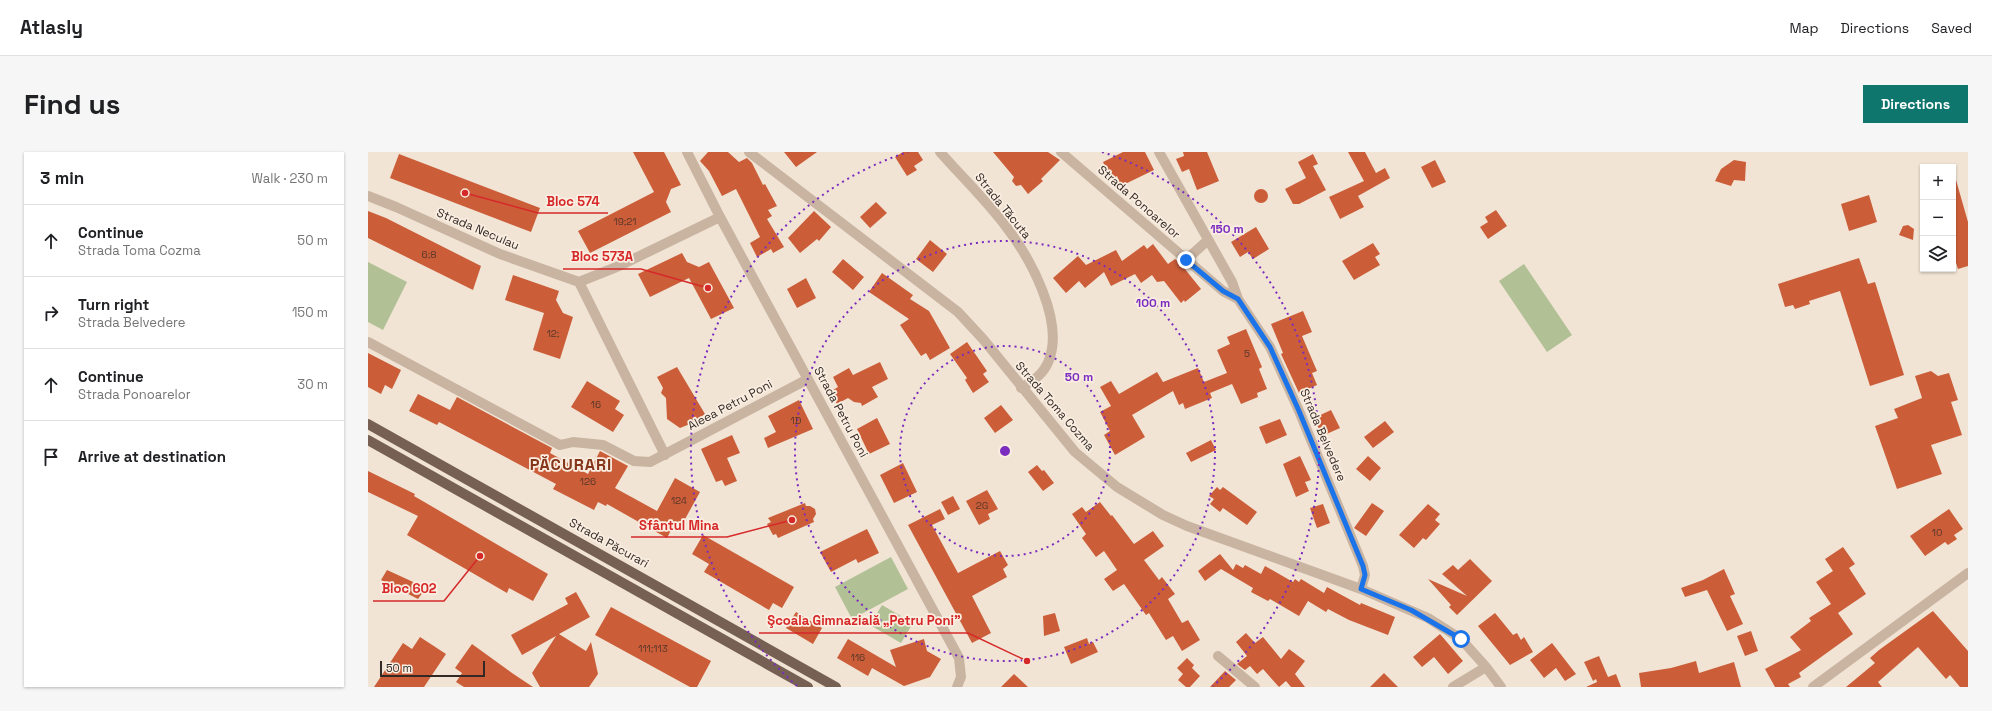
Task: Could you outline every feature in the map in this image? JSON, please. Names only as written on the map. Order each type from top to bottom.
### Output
[{"type":"main road","name":"Strada Păcurari","points":[[368,424],[836,687]]},
{"type":"main road","points":[[368,440],[808,687]]},
{"type":"street","name":"Strada Petru Poni","points":[[686,152],[959,658],[961,677],[957,687]]},
{"type":"street","name":"Strada Toma Cozma","points":[[749,152],[958,312],[983,340],[1075,452],[1117,487],[1163,515],[1187,526],[1361,589],[1411,610],[1443,627],[1461,639],[1486,667],[1501,687]]},
{"type":"street","name":"Strada Tăcuta","points":[[940,152],[1007,228],[1029,263],[1042,291],[1050,320],[1052,346],[1049,361],[1044,370],[1035,379],[1021,388]]},
{"type":"street","name":"Strada Ponoarelor","points":[[1061,152],[1223,291],[1238,299]]},
{"type":"street","points":[[1160,152],[1232,282],[1238,299]]},
{"type":"street","name":"Strada Neculau","points":[[368,196],[500,254],[579,282]]},
{"type":"street","points":[[665,455],[579,282],[619,266],[720,217]]},
{"type":"street","points":[[1186,260],[1208,240]]},
{"type":"street","name":"Strada Belvedere","points":[[1238,299],[1270,347],[1305,425],[1363,566],[1365,575],[1361,589]]},
{"type":"street","name":"Aleea Petru Poni","points":[[368,342],[560,445],[573,442],[604,445],[634,461],[650,462],[665,455],[808,378]]},
{"type":"street","points":[[1813,687],[1828,683],[1968,573]]},
{"type":"street","points":[[1218,656],[1254,687]]},
{"type":"street","points":[[1453,687],[1486,667]]},
{"type":"green space","points":[[368,262],[407,282],[383,330],[368,322]]},
{"type":"green space","points":[[1524,264],[1572,335],[1547,352],[1499,281]]},
{"type":"green space","points":[[891,557],[908,589],[852,619],[835,587]]},
{"type":"green space","points":[[882,605],[913,623],[901,643],[870,625]]},
{"type":"building","points":[[633,152],[664,152],[681,185],[671,189],[666,202],[671,212],[590,253],[578,231],[654,192]]},
{"type":"building","points":[[708,152],[728,152],[739,162],[747,158],[752,163],[763,185],[765,184],[777,206],[768,210],[772,216],[767,219],[784,247],[773,253],[771,249],[757,257],[750,243],[760,237],[736,189],[722,196],[709,171],[700,161]]},
{"type":"building","points":[[784,152],[817,152],[796,167]]},
{"type":"building","points":[[903,152],[918,152],[923,160],[914,166],[917,170],[907,176],[895,157]]},
{"type":"building","points":[[993,152],[1048,152],[1060,160],[1041,179],[1043,181],[1028,194],[1021,185],[1016,186],[1012,181],[1014,177]]},
{"type":"building","points":[[1123,152],[1145,152],[1154,170],[1121,186],[1117,176],[1111,179],[1103,162]]},
{"type":"building","points":[[1183,152],[1207,152],[1219,181],[1197,190],[1189,169],[1182,172],[1176,159],[1184,156]]},
{"type":"building","points":[[1348,152],[1365,152],[1376,173],[1385,168],[1390,178],[1358,196],[1364,207],[1340,219],[1329,197],[1364,181]]},
{"type":"building","points":[[399,154],[540,208],[531,232],[390,178]]},
{"type":"building","points":[[1313,154],[1318,164],[1313,166],[1326,190],[1299,204],[1293,204],[1285,189],[1306,178],[1298,162]]},
{"type":"building","points":[[1435,160],[1446,182],[1432,188],[1421,167]]},
{"type":"building","points":[[1734,160],[1746,162],[1745,181],[1734,180],[1731,186],[1715,181],[1721,169]]},
{"type":"building","points":[[1956,180],[1968,222],[1968,266],[1958,269],[1956,263]]},
{"type":"building","points":[[1258,189],[1264,189],[1268,193],[1268,199],[1264,203],[1258,203],[1254,199],[1254,193]]},
{"type":"building","points":[[1869,195],[1877,222],[1849,231],[1841,204]]},
{"type":"building","points":[[876,202],[887,213],[870,228],[860,217]]},
{"type":"building","points":[[1496,210],[1507,226],[1488,239],[1480,227],[1488,222],[1485,217]]},
{"type":"building","points":[[368,211],[386,218],[481,266],[473,290],[368,238]]},
{"type":"building","points":[[814,211],[831,227],[819,241],[817,239],[800,253],[788,238]]},
{"type":"building","points":[[1908,225],[1914,229],[1913,240],[1899,235],[1903,226]]},
{"type":"building","points":[[1256,227],[1269,249],[1253,259],[1248,252],[1240,257],[1231,242]]},
{"type":"building","points":[[930,240],[947,254],[933,272],[916,259]]},
{"type":"building","points":[[1373,243],[1380,254],[1375,257],[1380,265],[1354,280],[1342,261]]},
{"type":"building","points":[[1153,244],[1168,264],[1175,259],[1180,263],[1201,289],[1185,302],[1184,300],[1181,303],[1164,281],[1157,282],[1152,275],[1141,283],[1135,274],[1111,286],[1104,272],[1085,288],[1079,281],[1066,293],[1053,278],[1078,256],[1086,265],[1116,250],[1122,261],[1144,245],[1147,249]]},
{"type":"building","points":[[682,253],[687,262],[699,267],[709,262],[734,308],[711,319],[689,278],[650,297],[638,274]]},
{"type":"building","points":[[1859,258],[1868,284],[1875,282],[1904,375],[1870,386],[1840,291],[1809,301],[1810,304],[1795,309],[1793,305],[1785,307],[1778,284]]},
{"type":"building","points":[[843,259],[864,277],[853,290],[832,272]]},
{"type":"building","points":[[882,273],[913,295],[910,299],[929,311],[950,348],[930,360],[926,353],[921,356],[900,325],[909,319],[869,292]]},
{"type":"building","points":[[513,275],[559,291],[556,300],[563,313],[573,317],[560,359],[533,350],[544,313],[505,300]]},
{"type":"building","points":[[806,278],[816,298],[797,308],[787,289]]},
{"type":"building","points":[[1303,311],[1312,332],[1302,336],[1317,371],[1312,373],[1317,385],[1299,393],[1281,354],[1283,353],[1271,324]]},
{"type":"building","points":[[1246,329],[1262,367],[1259,369],[1267,389],[1257,393],[1258,397],[1241,404],[1232,384],[1210,393],[1212,398],[1185,409],[1183,403],[1179,405],[1173,391],[1132,415],[1145,437],[1115,455],[1104,435],[1110,431],[1100,412],[1111,406],[1100,387],[1111,381],[1119,394],[1157,372],[1163,382],[1198,368],[1204,382],[1227,373],[1217,350],[1230,344],[1227,337]]},
{"type":"building","points":[[967,342],[987,371],[983,374],[989,382],[973,393],[965,380],[967,378],[950,354]]},
{"type":"building","points":[[368,353],[401,370],[392,389],[385,385],[381,394],[368,387]]},
{"type":"building","points":[[880,362],[888,379],[872,387],[878,397],[862,406],[861,403],[854,402],[848,398],[837,404],[830,392],[838,387],[833,377],[849,368],[853,375]]},
{"type":"building","points":[[677,367],[705,414],[690,424],[680,428],[667,419],[666,398],[661,393],[663,388],[657,377]]},
{"type":"building","points":[[1931,371],[1938,376],[1949,373],[1958,400],[1951,402],[1962,435],[1931,445],[1942,474],[1897,489],[1875,426],[1898,418],[1894,409],[1922,398],[1915,376]]},
{"type":"building","points":[[587,381],[620,401],[615,409],[624,415],[613,432],[571,407]]},
{"type":"building","points":[[418,394],[450,410],[457,397],[552,448],[550,453],[588,474],[600,451],[628,466],[615,488],[657,511],[675,478],[700,492],[679,530],[673,526],[667,538],[607,504],[606,506],[598,502],[594,510],[553,489],[556,484],[439,422],[437,425],[409,411]]},
{"type":"building","points":[[799,400],[813,429],[768,448],[764,438],[776,432],[768,416]]},
{"type":"building","points":[[1001,405],[1013,420],[995,433],[984,418]]},
{"type":"building","points":[[1331,410],[1340,428],[1322,436],[1314,418]]},
{"type":"building","points":[[877,418],[890,444],[869,454],[857,429]]},
{"type":"building","points":[[1280,419],[1287,435],[1266,444],[1259,427]]},
{"type":"building","points":[[1385,421],[1394,432],[1373,448],[1364,437]]},
{"type":"building","points":[[732,435],[740,453],[727,458],[737,481],[725,486],[722,480],[716,482],[701,449]]},
{"type":"building","points":[[1211,440],[1216,450],[1191,462],[1186,453]]},
{"type":"building","points":[[1300,456],[1311,480],[1305,482],[1309,491],[1296,497],[1283,464]]},
{"type":"building","points":[[1368,456],[1381,468],[1370,481],[1356,469]]},
{"type":"building","points":[[903,463],[917,492],[894,503],[880,475]]},
{"type":"building","points":[[1037,465],[1042,471],[1044,470],[1054,483],[1043,491],[1028,472]]},
{"type":"building","points":[[368,471],[415,494],[414,496],[548,574],[533,601],[509,588],[507,593],[407,535],[418,516],[368,492]]},
{"type":"building","points":[[1217,487],[1220,490],[1223,487],[1257,512],[1247,525],[1223,508],[1220,512],[1210,504],[1214,499],[1209,496]]},
{"type":"building","points":[[987,490],[998,509],[988,514],[990,519],[979,525],[966,501]]},
{"type":"building","points":[[953,496],[960,509],[948,515],[941,502]]},
{"type":"building","points":[[1100,502],[1134,544],[1153,531],[1164,546],[1144,560],[1159,580],[1162,577],[1175,594],[1168,599],[1182,623],[1188,620],[1200,640],[1182,651],[1173,636],[1166,640],[1149,613],[1146,615],[1124,584],[1113,591],[1104,579],[1117,570],[1104,551],[1096,557],[1082,538],[1086,534],[1072,514],[1082,507],[1086,512]]},
{"type":"building","points":[[805,503],[806,506],[810,506],[815,509],[816,514],[813,519],[814,522],[778,538],[776,534],[773,535],[767,524],[771,522],[768,518]]},
{"type":"building","points":[[1372,503],[1384,511],[1366,536],[1354,528]]},
{"type":"building","points":[[1323,504],[1330,523],[1317,528],[1310,508]]},
{"type":"building","points":[[1428,504],[1440,514],[1435,520],[1440,524],[1426,540],[1423,538],[1414,548],[1399,535]]},
{"type":"building","points":[[940,509],[945,519],[932,525],[958,573],[1000,551],[1008,565],[1003,569],[1007,577],[972,596],[991,633],[972,643],[908,525]]},
{"type":"building","points":[[1949,509],[1963,529],[1954,535],[1957,539],[1948,545],[1945,542],[1925,556],[1910,536]]},
{"type":"building","points":[[867,529],[879,553],[858,563],[856,559],[831,572],[820,552]]},
{"type":"building","points":[[703,535],[794,587],[782,608],[773,603],[769,610],[704,572],[709,564],[692,554]]},
{"type":"building","points":[[1843,547],[1855,564],[1849,568],[1866,594],[1838,613],[1853,634],[1799,673],[1801,677],[1788,684],[1790,687],[1775,687],[1765,669],[1801,650],[1790,637],[1811,621],[1809,618],[1831,604],[1816,582],[1833,571],[1825,559]]},
{"type":"building","points":[[1220,554],[1233,570],[1236,564],[1243,568],[1245,565],[1261,574],[1265,566],[1293,582],[1295,579],[1299,582],[1301,579],[1324,593],[1327,587],[1360,605],[1361,603],[1395,617],[1388,635],[1349,620],[1328,609],[1326,612],[1308,601],[1299,616],[1270,599],[1268,601],[1251,592],[1253,588],[1221,569],[1205,581],[1198,571]]},
{"type":"building","points":[[1470,559],[1492,581],[1457,615],[1449,607],[1451,605],[1428,579],[1467,596],[1442,574],[1453,565],[1458,570]]},
{"type":"building","points":[[1724,569],[1735,594],[1730,596],[1743,624],[1727,631],[1707,590],[1685,597],[1681,588],[1703,580]]},
{"type":"building","points":[[387,570],[422,586],[420,590],[423,592],[418,599],[381,580]]},
{"type":"building","points":[[576,592],[590,617],[559,634],[586,651],[591,642],[598,674],[589,687],[540,687],[532,673],[556,636],[522,655],[511,635],[568,604],[565,598]]},
{"type":"building","points":[[611,607],[711,661],[697,687],[690,687],[595,635]]},
{"type":"building","points":[[1933,611],[1968,651],[1968,687],[1960,687],[1950,675],[1946,679],[1918,647],[1878,682],[1882,687],[1846,687],[1875,663],[1870,658],[1879,650]]},
{"type":"building","points":[[796,612],[822,628],[813,644],[786,628]]},
{"type":"building","points":[[1055,613],[1060,631],[1044,636],[1043,616]]},
{"type":"building","points":[[1495,613],[1513,635],[1517,633],[1521,640],[1524,637],[1533,652],[1510,665],[1478,626]]},
{"type":"building","points":[[1751,631],[1758,651],[1745,656],[1737,636]]},
{"type":"building","points":[[1246,633],[1255,643],[1263,637],[1281,659],[1289,649],[1305,661],[1295,674],[1305,687],[1291,687],[1286,681],[1279,687],[1263,669],[1257,674],[1250,666],[1245,670],[1237,664],[1247,656],[1236,642]]},
{"type":"building","points":[[1440,634],[1463,661],[1448,674],[1434,657],[1422,667],[1413,657]]},
{"type":"building","points":[[420,637],[446,654],[424,687],[374,687],[403,643],[412,649]]},
{"type":"building","points":[[1087,638],[1089,644],[1093,642],[1098,652],[1071,664],[1064,647]]},
{"type":"building","points":[[848,639],[896,667],[890,650],[924,639],[927,651],[941,659],[930,677],[904,686],[872,668],[868,676],[837,658]]},
{"type":"building","points":[[1552,643],[1576,674],[1565,681],[1556,668],[1544,678],[1530,660]]},
{"type":"building","points":[[472,644],[533,687],[464,687],[456,682],[462,673],[455,668]]},
{"type":"building","points":[[1599,656],[1608,677],[1616,674],[1621,687],[1586,687],[1597,682],[1596,679],[1593,681],[1584,662]]},
{"type":"building","points":[[1187,658],[1194,665],[1192,668],[1200,676],[1190,687],[1186,687],[1178,680],[1183,674],[1177,668]]},
{"type":"building","points":[[1696,661],[1699,673],[1734,662],[1741,687],[1641,687],[1639,673],[1671,668]]},
{"type":"building","points":[[1225,671],[1236,680],[1229,687],[1210,687]]},
{"type":"building","points":[[1384,673],[1398,687],[1370,687]]},
{"type":"building","points":[[1014,674],[1028,687],[1001,687]]},
{"type":"place","name":"Bloc 574","points":[[465,193]]},
{"type":"place","name":"Bloc 573A","points":[[708,288]]},
{"type":"place","name":"Sfântul Mina","points":[[792,520]]},
{"type":"place","name":"Bloc 602","points":[[480,556]]},
{"type":"place","name":"Şcoala Gimnazială „Petru Poni”","points":[[1027,661]]},
{"type":"district","name":"PĂCURARI","points":[[571,464]]},
{"type":"route","points":[[1186,260],[1223,291],[1238,299],[1270,347],[1299,411],[1363,566],[1365,575],[1361,589],[1428,618],[1461,639]]}]
